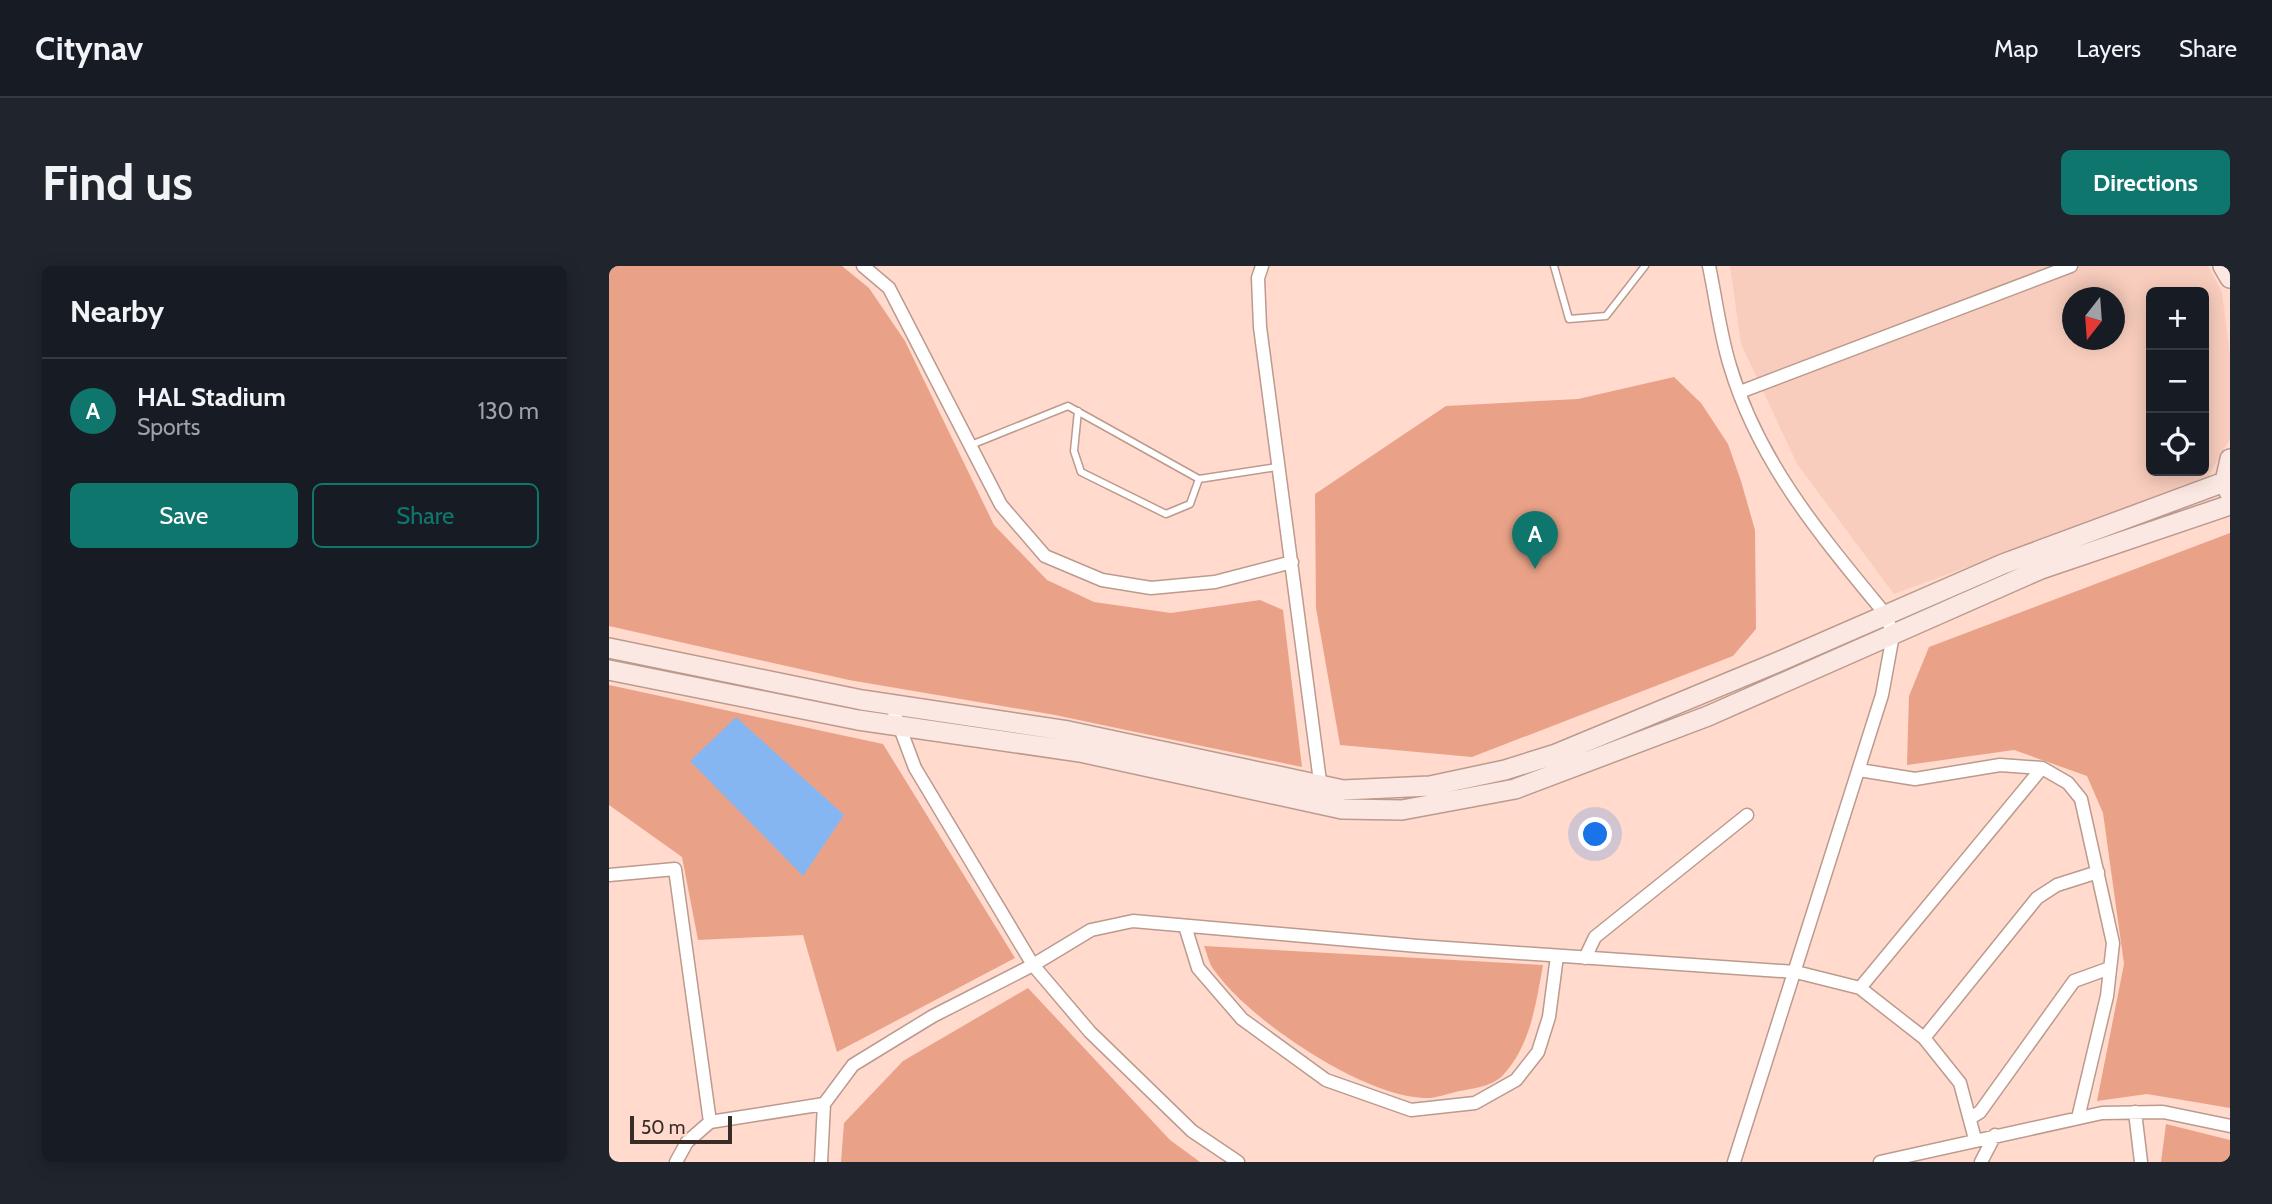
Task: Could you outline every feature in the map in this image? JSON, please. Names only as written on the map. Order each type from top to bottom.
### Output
[{"type":"street","points":[[863,266],[889,288],[1001,505],[1045,556],[1102,580],[1151,588],[1215,582],[1292,562]]},
{"type":"street","points":[[1262,266],[1258,278],[1261,327],[1323,805]]},
{"type":"street","points":[[1709,266],[1730,366],[1752,424],[1799,508],[1886,615],[1893,635],[1882,695],[1734,1162]]},
{"type":"street","points":[[1740,392],[2071,266]]},
{"type":"street","points":[[2223,266],[2230,278]]},
{"type":"street","points":[[609,648],[891,705],[1068,731],[1343,790],[1430,786],[1505,770],[1556,754],[2003,564],[2228,488],[2230,459]]},
{"type":"street","points":[[609,670],[897,725],[1080,752],[1342,809],[1402,810],[1515,789],[1708,716],[2041,569],[2230,505]]},
{"type":"street","points":[[891,705],[915,768],[1033,965],[1090,1032],[1192,1131],[1238,1162]]},
{"type":"street","points":[[1859,770],[1915,779],[2000,765],[2042,768],[2068,782],[2081,799],[2113,943],[2107,996],[2078,1118]]},
{"type":"street","points":[[1860,988],[2042,768]]},
{"type":"street","points":[[1585,958],[1595,937],[1747,815]]},
{"type":"street","points":[[609,875],[675,869],[710,1122]]},
{"type":"street","points":[[1924,1038],[2036,898],[2057,885],[2098,872]]},
{"type":"street","points":[[821,1162],[824,1104],[853,1065],[933,1016],[1033,965],[1091,930],[1133,921],[1557,956],[1796,972],[1860,988],[1924,1038],[1960,1083],[1976,1139]]},
{"type":"street","points":[[1185,926],[1198,968],[1242,1019],[1326,1080],[1411,1110],[1475,1103],[1515,1080],[1538,1052],[1549,1017],[1557,956]]},
{"type":"street","points":[[1970,1118],[1980,1112],[2074,981],[2110,968]]},
{"type":"street","points":[[676,1162],[687,1142],[710,1122],[824,1104]]},
{"type":"street","points":[[2135,1112],[2141,1162]]},
{"type":"street","points":[[1880,1162],[2102,1113],[2163,1112],[2230,1126]]},
{"type":"street","points":[[1981,1162],[1995,1135]]},
{"type":"lane","points":[[1554,266],[1569,319],[1606,316],[1645,266]]},
{"type":"lane","points":[[971,445],[1068,406],[1199,479],[1279,467]]},
{"type":"lane","points":[[1078,411],[1074,450],[1081,472],[1166,514],[1190,504],[1199,479]]},
{"type":"shaded area","points":[[609,266],[842,266],[869,288],[905,341],[994,525],[1047,580],[1094,602],[1171,613],[1260,600],[1283,610],[1302,767],[1055,715],[849,680],[609,626]]},
{"type":"shaded area","points":[[1730,266],[2208,266],[2222,292],[2230,354],[2230,439],[2209,475],[2209,287],[2146,287],[2146,476],[2208,476],[2206,480],[1894,594],[1797,464],[1741,344]]},
{"type":"shaded area","points":[[1674,377],[1701,403],[1728,444],[1755,530],[1756,629],[1733,656],[1472,757],[1340,745],[1316,608],[1315,494],[1446,406],[1578,399]]},
{"type":"shaded area","points":[[2230,533],[2230,1108],[2147,1094],[2097,1101],[2124,964],[2103,813],[2087,776],[2014,750],[1907,765],[1909,696],[1929,647]]},
{"type":"shaded area","points":[[609,685],[883,744],[1015,958],[837,1052],[803,935],[698,940],[682,857],[609,805]]},
{"type":"shaded area","points":[[1204,946],[1543,965],[1535,1008],[1521,1050],[1504,1074],[1484,1086],[1424,1098],[1399,1094],[1370,1084],[1340,1070],[1279,1032],[1231,990],[1212,968]]},
{"type":"shaded area","points":[[1028,988],[1170,1140],[1200,1162],[841,1162],[844,1123],[903,1061]]},
{"type":"shaded area","points":[[2166,1124],[2230,1140],[2230,1162],[2161,1162]]},
{"type":"water","points":[[736,717],[844,815],[803,876],[690,761]]},
{"type":"place","name":"HAL Stadium","points":[[1535,569]]}]
